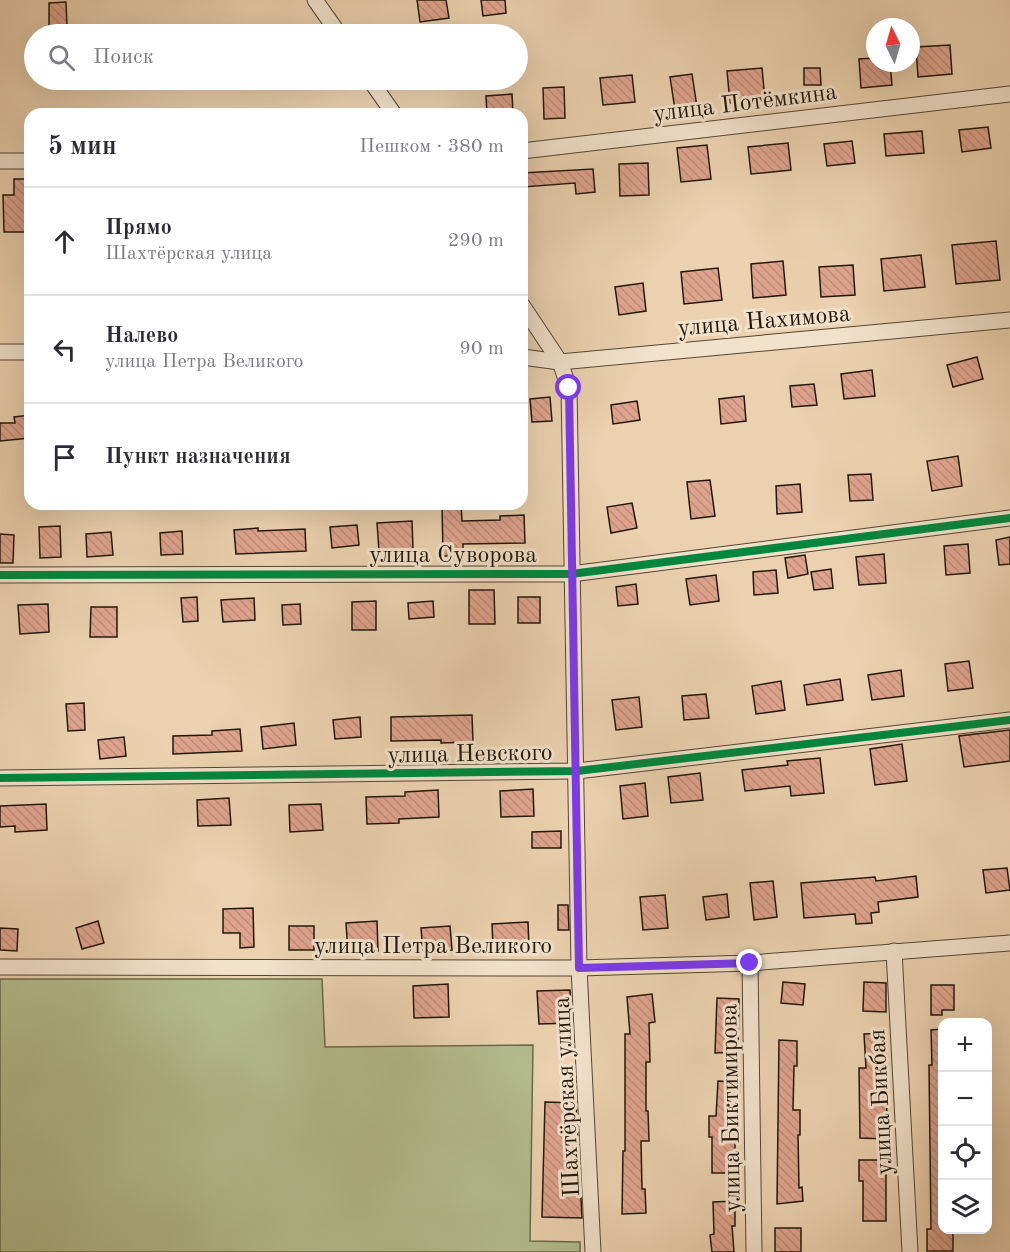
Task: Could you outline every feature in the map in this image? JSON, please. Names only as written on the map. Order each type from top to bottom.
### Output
[{"type":"street","points":[[315,0],[332,24]]},
{"type":"street","points":[[377,90],[390,108]]},
{"type":"street","name":"улица Потёмкина","points":[[528,150],[1010,94]]},
{"type":"street","points":[[0,160],[24,161]]},
{"type":"street","name":"Шахтёрская улица","points":[[528,314],[560,362],[569,388],[579,968],[593,1252]]},
{"type":"street","name":"улица Нахимова","points":[[528,358],[560,362],[1010,320]]},
{"type":"street","points":[[0,352],[24,352]]},
{"type":"street","name":"улица Суворова","points":[[0,575],[571,574],[1010,519]]},
{"type":"street","name":"улица Невского","points":[[0,778],[577,771],[1010,720]]},
{"type":"street","name":"улица Петра Великого","points":[[0,967],[579,968],[750,963],[1010,943]]},
{"type":"street","name":"улица Бикбая","points":[[894,951],[910,1252]]},
{"type":"street","name":"улица Биктимирова","points":[[750,963],[754,1252]]},
{"type":"green space","points":[[0,979],[322,979],[325,1047],[533,1045],[530,1241],[580,1242],[580,1252],[0,1252]]},
{"type":"building","points":[[417,0],[446,0],[449,18],[420,22]]},
{"type":"building","points":[[481,0],[505,0],[506,13],[483,16]]},
{"type":"building","points":[[66,2],[67,24],[49,24],[49,3]]},
{"type":"building","points":[[950,45],[952,74],[918,77],[920,47]]},
{"type":"building","points":[[859,59],[866,59],[866,72],[891,72],[892,85],[861,88]]},
{"type":"building","points":[[762,68],[765,100],[730,103],[727,71]]},
{"type":"building","points":[[804,68],[820,68],[821,85],[804,85]]},
{"type":"building","points":[[692,74],[697,107],[675,110],[670,77]]},
{"type":"building","points":[[632,75],[635,102],[603,105],[600,78]]},
{"type":"building","points":[[564,87],[565,118],[544,119],[543,88]]},
{"type":"building","points":[[512,94],[513,108],[487,108],[486,96]]},
{"type":"building","points":[[988,127],[991,148],[962,152],[959,130]]},
{"type":"building","points":[[922,131],[924,153],[886,156],[884,134]]},
{"type":"building","points":[[852,141],[855,163],[827,166],[824,144]]},
{"type":"building","points":[[788,143],[791,170],[751,174],[748,147]]},
{"type":"building","points":[[707,145],[711,179],[681,182],[677,148]]},
{"type":"building","points":[[648,163],[649,195],[620,196],[619,164]]},
{"type":"building","points":[[593,169],[595,192],[576,194],[575,183],[528,187],[528,173]]},
{"type":"building","points":[[14,179],[24,179],[24,232],[4,232],[3,195],[14,195]]},
{"type":"building","points":[[996,241],[1000,280],[956,284],[952,245]]},
{"type":"building","points":[[921,255],[925,287],[884,291],[881,259]]},
{"type":"building","points":[[783,261],[786,295],[753,298],[751,264]]},
{"type":"building","points":[[853,265],[855,295],[821,297],[819,267]]},
{"type":"building","points":[[718,268],[722,300],[684,304],[681,272]]},
{"type":"building","points":[[643,283],[646,311],[619,315],[615,287]]},
{"type":"building","points":[[977,357],[983,379],[953,387],[947,365]]},
{"type":"building","points":[[872,370],[875,396],[844,399],[841,374]]},
{"type":"building","points":[[814,384],[817,405],[792,407],[790,386]]},
{"type":"building","points":[[744,396],[746,421],[721,424],[719,399]]},
{"type":"building","points":[[550,397],[552,421],[532,422],[530,399]]},
{"type":"building","points":[[637,401],[640,420],[613,424],[611,405]]},
{"type":"building","points":[[24,416],[24,439],[0,441],[0,423],[15,423],[14,417]]},
{"type":"building","points":[[958,456],[962,486],[932,491],[927,461]]},
{"type":"building","points":[[871,474],[873,500],[850,501],[848,475]]},
{"type":"building","points":[[710,480],[715,516],[691,519],[687,482]]},
{"type":"building","points":[[800,484],[802,512],[777,514],[776,486]]},
{"type":"building","points":[[632,503],[637,528],[611,533],[607,507]]},
{"type":"building","points":[[442,510],[461,510],[462,521],[500,520],[500,516],[524,515],[525,543],[463,544],[463,556],[443,556]]},
{"type":"building","points":[[412,521],[413,549],[379,551],[377,523]]},
{"type":"building","points":[[357,525],[359,545],[332,548],[330,527]]},
{"type":"building","points":[[60,526],[61,557],[40,558],[39,527]]},
{"type":"building","points":[[258,528],[258,531],[305,529],[306,551],[236,554],[234,530]]},
{"type":"building","points":[[182,531],[183,554],[161,555],[160,533]]},
{"type":"building","points":[[111,532],[113,555],[87,557],[86,534]]},
{"type":"building","points":[[0,534],[14,535],[13,563],[0,563]]},
{"type":"building","points":[[1010,537],[1010,564],[999,565],[996,540]]},
{"type":"building","points":[[968,544],[970,573],[946,575],[944,546]]},
{"type":"building","points":[[884,554],[886,583],[859,585],[856,557]]},
{"type":"building","points":[[805,555],[808,574],[788,578],[785,558]]},
{"type":"building","points":[[831,569],[833,588],[814,590],[811,572]]},
{"type":"building","points":[[776,570],[778,593],[754,595],[753,572]]},
{"type":"building","points":[[716,575],[719,601],[690,605],[686,579]]},
{"type":"building","points":[[636,584],[638,604],[618,606],[616,587]]},
{"type":"building","points":[[469,590],[494,590],[495,624],[469,624]]},
{"type":"building","points":[[197,597],[198,621],[183,622],[181,598]]},
{"type":"building","points":[[518,597],[540,597],[540,623],[518,623]]},
{"type":"building","points":[[254,598],[255,620],[223,622],[221,600]]},
{"type":"building","points":[[376,601],[376,630],[352,630],[352,602]]},
{"type":"building","points":[[433,601],[434,617],[409,619],[408,603]]},
{"type":"building","points":[[48,604],[49,632],[20,634],[18,605]]},
{"type":"building","points":[[300,604],[301,624],[283,625],[282,605]]},
{"type":"building","points":[[91,607],[117,607],[117,637],[90,637]]},
{"type":"building","points":[[969,661],[973,688],[948,691],[945,664]]},
{"type":"building","points":[[901,670],[904,696],[872,700],[868,675]]},
{"type":"building","points":[[840,679],[843,700],[807,705],[804,685]]},
{"type":"building","points":[[781,681],[785,710],[756,714],[752,686]]},
{"type":"building","points":[[706,694],[709,718],[684,720],[682,696]]},
{"type":"building","points":[[639,697],[642,727],[616,730],[612,700]]},
{"type":"building","points":[[84,703],[85,730],[68,731],[66,704]]},
{"type":"building","points":[[472,715],[473,742],[391,741],[391,717]]},
{"type":"building","points":[[360,717],[361,737],[335,739],[333,720]]},
{"type":"building","points":[[294,723],[296,745],[263,749],[261,727]]},
{"type":"building","points":[[240,729],[242,751],[173,754],[173,736],[212,735],[212,731]]},
{"type":"building","points":[[1010,730],[1010,761],[964,767],[959,736]]},
{"type":"building","points":[[124,737],[126,756],[100,759],[98,740]]},
{"type":"building","points":[[902,744],[907,781],[875,785],[870,749]]},
{"type":"building","points":[[820,758],[824,793],[791,796],[790,786],[745,791],[742,770],[788,765],[787,761]]},
{"type":"building","points":[[700,773],[703,800],[671,803],[668,777]]},
{"type":"building","points":[[645,783],[648,816],[623,819],[620,786]]},
{"type":"building","points":[[533,789],[534,816],[501,817],[500,791]]},
{"type":"building","points":[[438,790],[439,817],[399,819],[399,823],[367,824],[366,797],[405,796],[405,792]]},
{"type":"building","points":[[229,798],[231,825],[198,826],[197,800]]},
{"type":"building","points":[[46,804],[47,830],[15,832],[15,826],[0,827],[0,806]]},
{"type":"building","points":[[321,804],[323,830],[290,832],[289,805]]},
{"type":"building","points":[[561,831],[561,848],[532,848],[532,832]]},
{"type":"building","points":[[1007,868],[1010,890],[986,893],[983,870]]},
{"type":"building","points":[[916,876],[918,897],[878,902],[879,912],[871,913],[872,923],[856,924],[855,914],[804,918],[801,883],[875,877],[876,881]]},
{"type":"building","points":[[773,881],[777,917],[754,920],[750,883]]},
{"type":"building","points":[[727,894],[729,917],[706,920],[703,897]]},
{"type":"building","points":[[665,895],[668,928],[643,930],[640,897]]},
{"type":"building","points":[[558,905],[568,905],[569,930],[558,930]]},
{"type":"building","points":[[253,908],[254,947],[240,948],[240,933],[223,933],[223,909]]},
{"type":"building","points":[[98,921],[104,943],[82,949],[76,928]]},
{"type":"building","points":[[377,921],[378,951],[348,953],[346,923]]},
{"type":"building","points":[[528,922],[529,947],[493,948],[492,924]]},
{"type":"building","points":[[289,926],[314,926],[314,950],[289,950]]},
{"type":"building","points":[[450,926],[452,950],[423,952],[421,928]]},
{"type":"building","points":[[0,928],[18,929],[17,951],[0,950]]},
{"type":"building","points":[[783,982],[805,984],[803,1005],[781,1003]]},
{"type":"building","points":[[864,982],[886,983],[886,1012],[863,1011]]},
{"type":"building","points":[[448,984],[449,1017],[414,1018],[413,986]]},
{"type":"building","points":[[931,985],[954,985],[954,1010],[942,1010],[942,1015],[931,1015]]},
{"type":"building","points":[[570,990],[572,1023],[539,1024],[537,991]]},
{"type":"building","points":[[652,994],[655,1022],[649,1023],[650,1062],[646,1062],[646,1111],[648,1111],[649,1141],[641,1141],[642,1189],[645,1189],[646,1213],[622,1214],[623,1151],[625,1151],[625,1034],[630,1034],[627,997]]},
{"type":"building","points":[[717,998],[739,999],[738,1052],[715,1053]]},
{"type":"building","points":[[938,1029],[938,1234],[953,1234],[953,1251],[927,1251],[927,1229],[931,1229],[929,1065],[932,1065],[931,1030]]},
{"type":"building","points":[[886,1033],[887,1139],[860,1138],[859,1068],[866,1068],[864,1034]]},
{"type":"building","points":[[779,1040],[797,1041],[793,1110],[800,1110],[799,1188],[802,1187],[803,1201],[777,1204]]},
{"type":"building","points":[[718,1081],[740,1082],[737,1137],[735,1137],[735,1173],[712,1173],[712,1137],[709,1137],[709,1116],[716,1116]]},
{"type":"building","points":[[545,1102],[576,1103],[582,1218],[542,1217]]},
{"type":"building","points":[[859,1160],[886,1160],[886,1221],[863,1221],[863,1181],[859,1181]]},
{"type":"building","points":[[735,1201],[735,1226],[732,1226],[734,1252],[712,1252],[710,1235],[714,1234],[713,1202]]},
{"type":"building","points":[[775,1228],[801,1228],[801,1252],[775,1252]]},
{"type":"cycle path","points":[[0,575],[571,574],[1010,518]]},
{"type":"cycle path","points":[[0,778],[577,771],[1010,720]]},
{"type":"route","points":[[569,388],[579,968],[750,963]]}]
